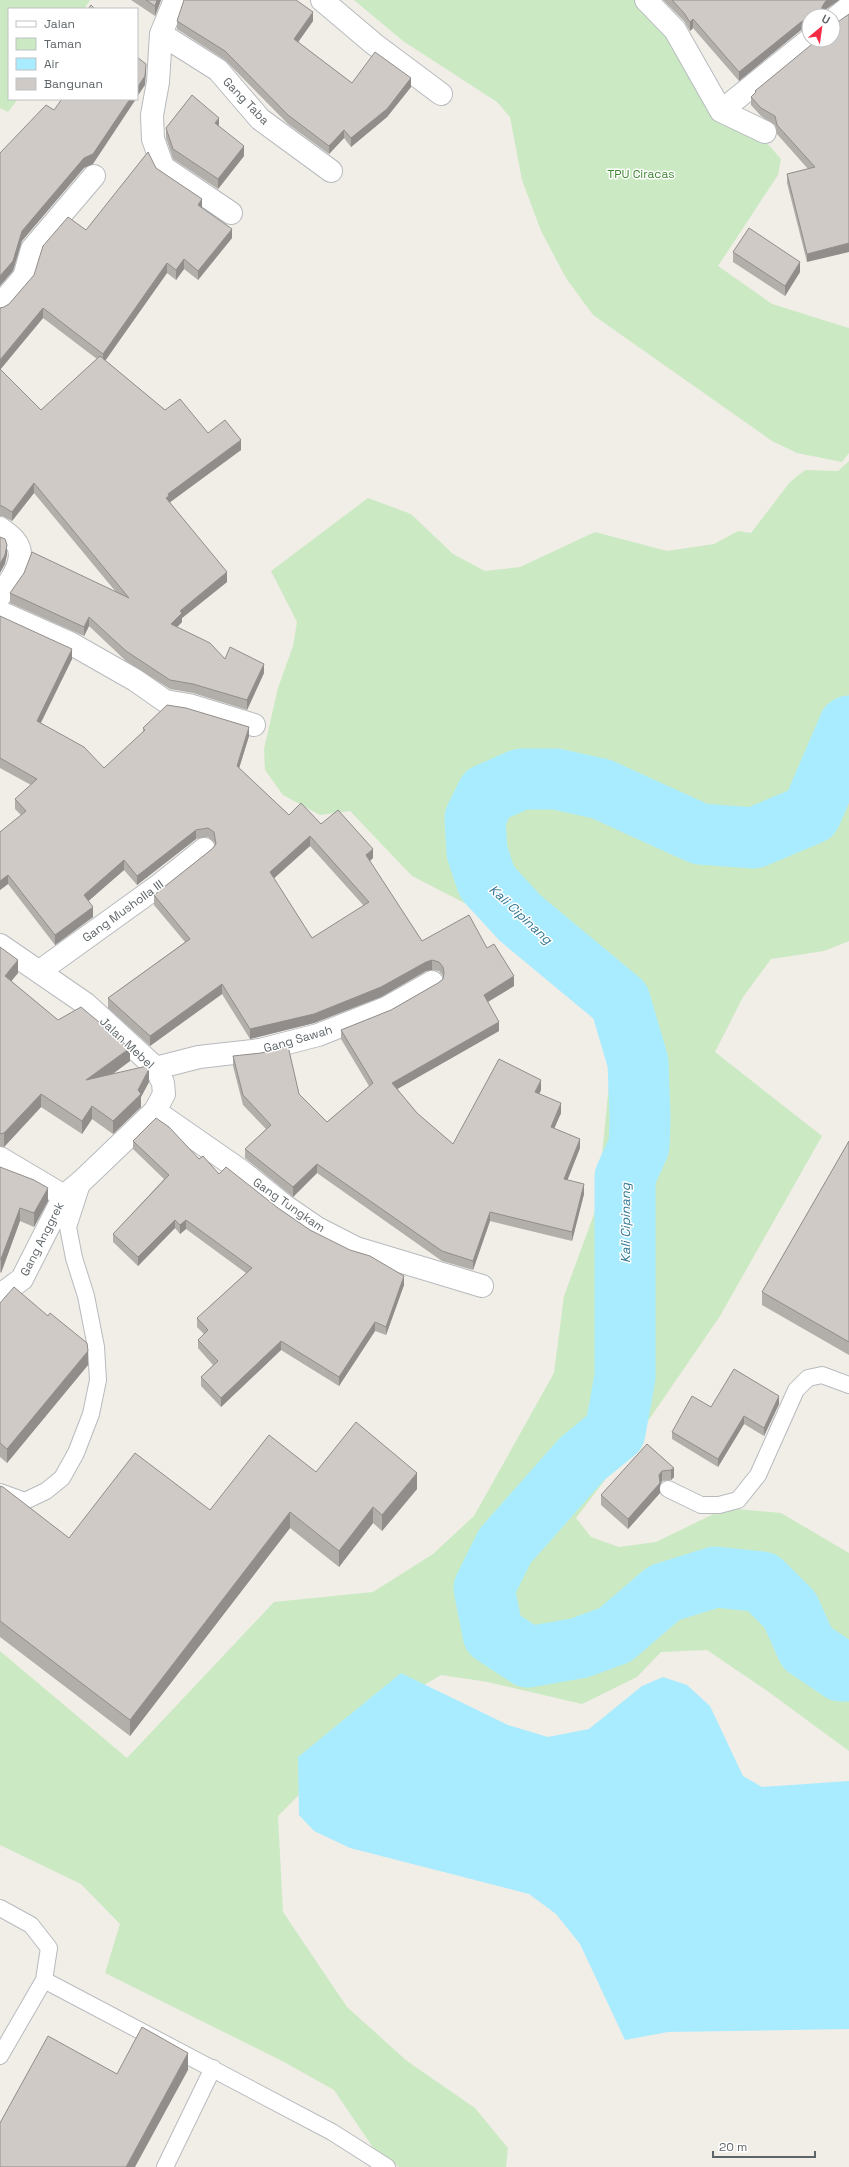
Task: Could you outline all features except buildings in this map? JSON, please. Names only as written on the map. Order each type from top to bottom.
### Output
[{"type":"street","points":[[175,0],[161,34],[158,82],[152,115],[153,139],[163,167],[231,212]]},
{"type":"street","points":[[322,0],[374,44],[441,94]]},
{"type":"street","points":[[646,0],[675,30],[721,111],[765,132]]},
{"type":"street","points":[[841,14],[849,7]]},
{"type":"street","name":"Gang Taba","points":[[161,34],[218,70],[260,119],[331,171]]},
{"type":"street","points":[[721,111],[801,46]]},
{"type":"street","points":[[0,305],[24,277],[32,249],[94,176]]},
{"type":"street","points":[[0,528],[16,542],[20,558],[13,576],[0,596]]},
{"type":"street","points":[[0,612],[70,643],[135,680],[165,701],[189,705],[254,725]]},
{"type":"street","name":"Gang Musholla III","points":[[40,971],[158,886],[204,849]]},
{"type":"street","name":"Jalan Mebel","points":[[0,945],[86,1004],[156,1068],[163,1083],[164,1094],[155,1111],[83,1180]]},
{"type":"street","name":"Gang Sawah","points":[[156,1068],[199,1057],[260,1050],[318,1034],[386,1008],[432,982]]},
{"type":"street","name":"Gang Tungkam","points":[[155,1111],[240,1170],[285,1206],[317,1228],[356,1248],[482,1286]]},
{"type":"street","name":"Gang Anggrek","points":[[0,1158],[64,1196]]},
{"type":"street","name":"Gang Anggrek","points":[[0,1295],[22,1279],[64,1196],[83,1180]]},
{"type":"lane","points":[[0,1492],[25,1501],[46,1492],[62,1478],[76,1453],[91,1414],[98,1380],[96,1346],[86,1296],[74,1258],[68,1227],[83,1180]]},
{"type":"lane","points":[[668,1489],[701,1505],[720,1505],[738,1500],[758,1475],[796,1390],[808,1378],[822,1375],[848,1383]]},
{"type":"lane","points":[[0,1908],[31,1925],[49,1948],[44,1980],[0,2056]]},
{"type":"lane","points":[[44,1980],[332,2132],[387,2167]]},
{"type":"lane","points":[[164,2167],[213,2068]]},
{"type":"green space","points":[[0,0],[90,0],[85,8],[8,8],[8,100],[17,100],[8,112],[0,108]]},
{"type":"green space","name":"TPU Ciracas","points":[[354,0],[641,0],[781,159],[778,175],[718,266],[772,304],[849,328],[849,453],[842,462],[797,453],[772,441],[593,315],[566,278],[541,231],[522,180],[510,117],[497,102],[403,41]]},
{"type":"green space","points":[[849,461],[849,941],[824,951],[771,959],[743,997],[715,1052],[822,1136],[720,1316],[633,1443],[576,1518],[591,1537],[619,1547],[656,1542],[726,1508],[781,1513],[849,1553],[849,1751],[766,1690],[707,1650],[661,1652],[637,1677],[582,1704],[488,1682],[441,1675],[385,1708],[278,1816],[283,1912],[347,2007],[407,2061],[475,2108],[508,2148],[506,2167],[399,2167],[374,2149],[334,2090],[284,2062],[105,1973],[120,1924],[81,1884],[0,1845],[0,1651],[127,1758],[274,1602],[373,1592],[433,1554],[474,1516],[554,1373],[564,1296],[597,1206],[613,1044],[583,999],[544,971],[478,910],[412,876],[350,811],[320,815],[283,795],[265,770],[264,749],[278,688],[293,646],[297,622],[271,571],[368,498],[411,514],[453,554],[485,571],[520,567],[595,532],[667,551],[714,544],[738,531],[751,533],[790,482],[805,470],[838,471]]},
{"type":"water","points":[[401,1673],[508,1725],[548,1737],[589,1729],[642,1686],[663,1677],[687,1685],[710,1706],[743,1776],[762,1787],[849,1781],[849,2029],[668,2032],[625,2040],[580,1944],[556,1914],[529,1894],[350,1848],[314,1831],[299,1815],[298,1757]]},
{"type":"waterway","name":"Kali Cipinang","points":[[849,726],[811,814],[754,838],[700,834],[601,789],[556,779],[521,779],[487,794],[475,818],[477,852],[487,882],[520,918],[620,1001],[638,1062],[640,1118],[639,1146],[625,1177],[625,1377],[615,1432],[582,1459],[505,1546],[484,1588],[493,1634],[528,1657],[579,1648],[615,1635],[664,1593],[715,1577],[762,1582],[790,1610],[807,1648],[841,1671],[849,1671]]}]
